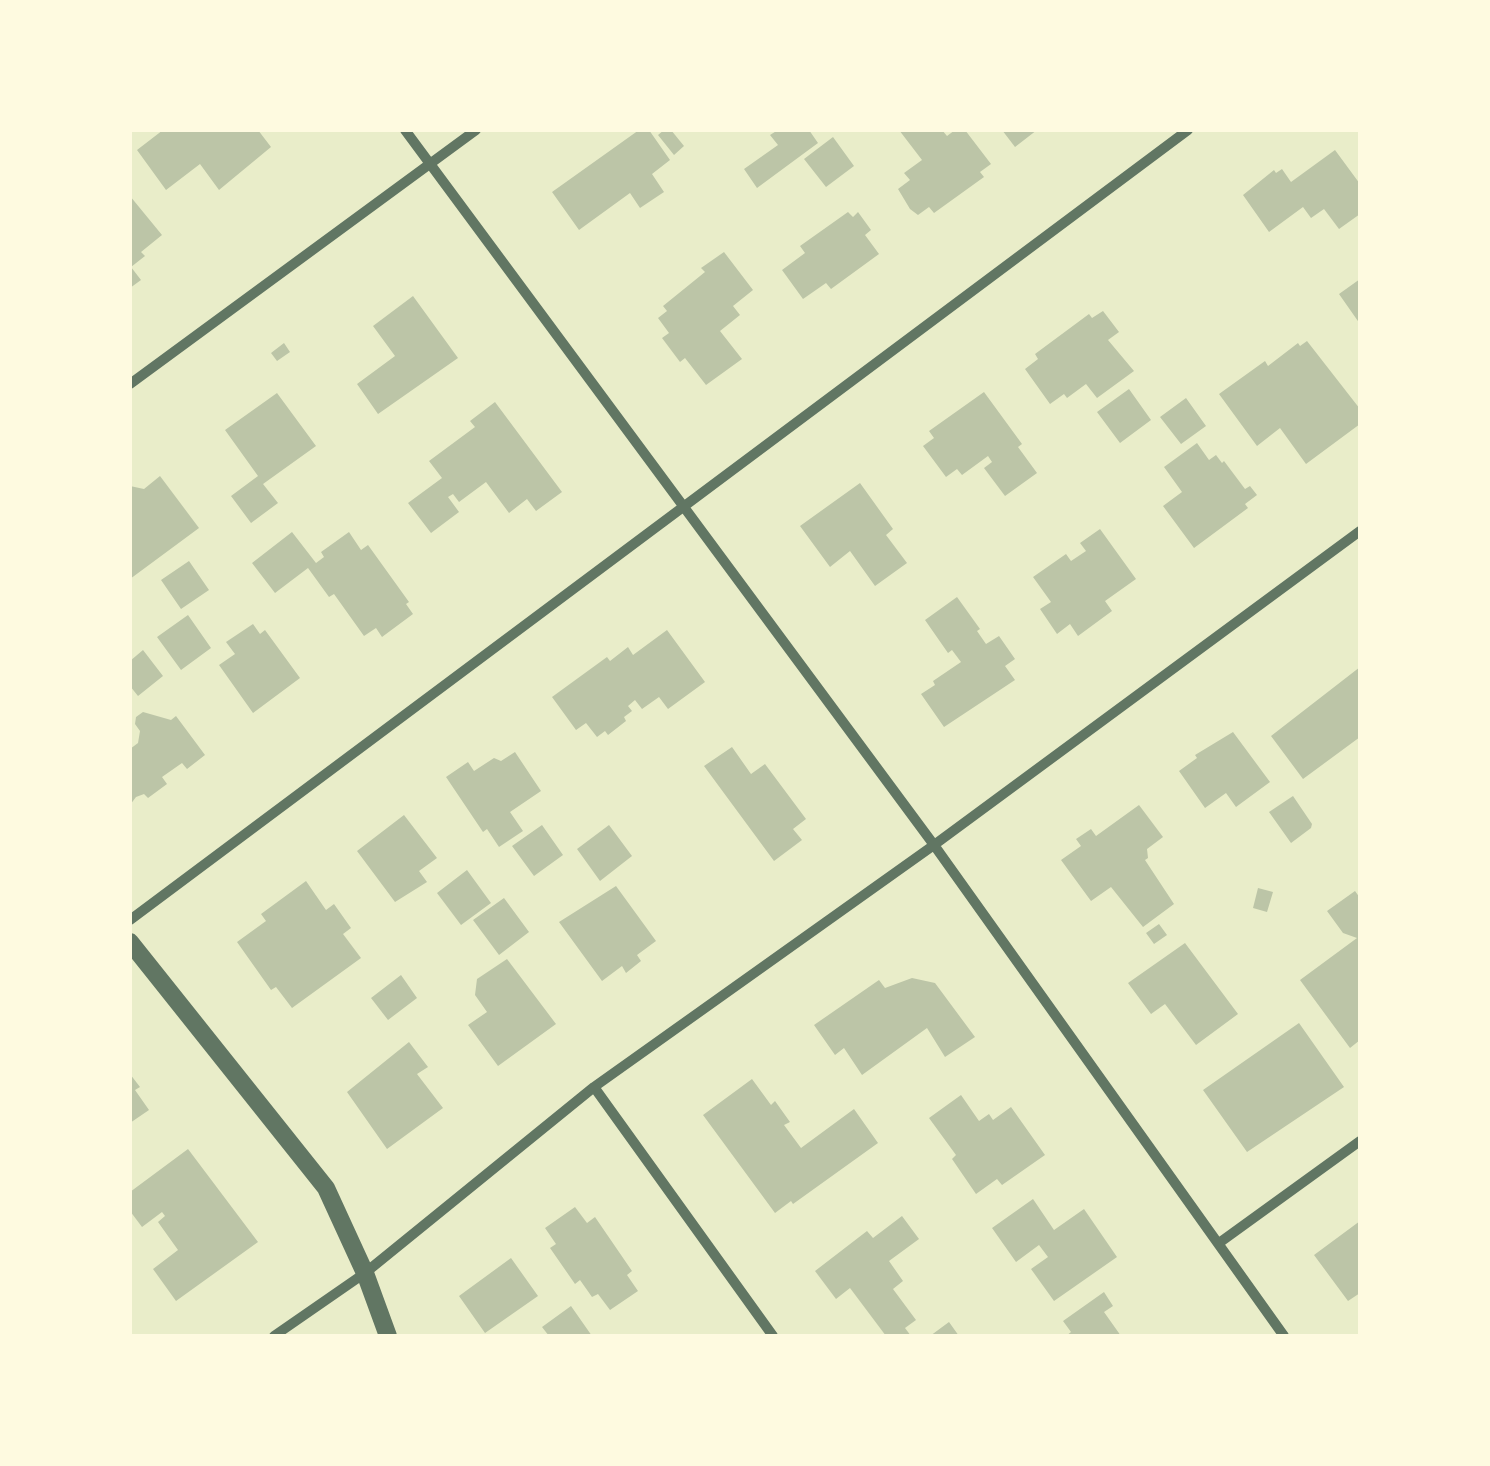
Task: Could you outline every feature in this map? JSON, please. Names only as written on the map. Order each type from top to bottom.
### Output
[{"type":"street","points":[[405,130],[934,845],[1284,1336]]},
{"type":"street","points":[[130,384],[476,130]]},
{"type":"street","points":[[130,920],[1188,130]]},
{"type":"street","points":[[274,1336],[365,1273],[594,1087],[934,845],[1360,531]]},
{"type":"street","points":[[130,942],[326,1188],[365,1273],[388,1336]]},
{"type":"street","points":[[594,1087],[774,1336]]},
{"type":"street","points":[[1219,1244],[1360,1141]]},
{"type":"building","points":[[163,130],[258,130],[271,147],[219,190],[200,164],[166,190],[137,150]]},
{"type":"building","points":[[639,130],[649,130],[670,160],[652,174],[664,192],[640,208],[630,193],[579,230],[552,192]]},
{"type":"building","points":[[671,130],[684,146],[674,155],[658,135]]},
{"type":"building","points":[[778,130],[809,130],[818,143],[757,188],[744,169],[778,145],[770,135]]},
{"type":"building","points":[[899,130],[942,130],[947,136],[955,130],[965,130],[991,164],[980,172],[984,177],[934,213],[929,207],[918,215],[898,189],[910,180],[904,173],[922,160]]},
{"type":"building","points":[[1002,130],[1037,130],[1015,147]]},
{"type":"building","points":[[833,137],[854,166],[826,187],[804,159]]},
{"type":"building","points":[[1335,150],[1360,184],[1360,214],[1339,229],[1324,209],[1311,218],[1303,207],[1269,232],[1243,195],[1274,170],[1276,173],[1282,169],[1291,182]]},
{"type":"building","points":[[130,196],[162,235],[141,252],[145,256],[131,267],[141,280],[130,288]]},
{"type":"building","points":[[848,212],[853,217],[858,212],[871,230],[865,235],[879,254],[831,289],[826,283],[803,299],[782,270],[805,253],[800,246]]},
{"type":"building","points":[[724,252],[753,290],[733,306],[740,315],[720,331],[742,359],[706,385],[685,358],[680,362],[662,338],[669,333],[658,318],[667,311],[663,306],[705,272],[701,268]]},
{"type":"building","points":[[1360,279],[1360,324],[1339,294]]},
{"type":"building","points":[[413,296],[458,358],[378,414],[357,384],[395,356],[373,326]]},
{"type":"building","points":[[1103,311],[1119,332],[1108,340],[1134,371],[1097,398],[1086,384],[1067,398],[1064,394],[1050,404],[1025,369],[1038,359],[1035,354],[1089,314],[1092,318]]},
{"type":"building","points":[[1307,341],[1360,409],[1360,424],[1306,464],[1280,428],[1257,446],[1219,394],[1265,361],[1268,366],[1298,343],[1300,346]]},
{"type":"building","points":[[284,343],[290,352],[277,361],[271,353]]},
{"type":"building","points":[[1129,389],[1151,420],[1120,443],[1097,412]]},
{"type":"building","points":[[984,392],[1022,444],[1018,447],[1037,473],[1005,496],[984,468],[992,462],[988,456],[962,475],[957,469],[946,477],[923,446],[934,438],[929,431]]},
{"type":"building","points":[[277,393],[316,446],[263,484],[278,503],[251,523],[231,496],[258,476],[225,430]]},
{"type":"building","points":[[1186,398],[1206,426],[1181,444],[1160,417]]},
{"type":"building","points":[[495,402],[562,492],[536,511],[527,499],[509,513],[486,482],[459,502],[453,494],[448,497],[459,512],[431,533],[408,503],[442,478],[429,461],[475,427],[470,421]]},
{"type":"building","points":[[1197,443],[1209,460],[1216,455],[1245,489],[1250,486],[1257,495],[1245,504],[1248,508],[1194,548],[1163,506],[1182,492],[1164,467]]},
{"type":"building","points":[[160,476],[199,528],[130,579],[130,486],[144,489]]},
{"type":"building","points":[[860,483],[893,529],[886,535],[907,563],[875,586],[850,551],[830,567],[800,526]]},
{"type":"building","points":[[1100,529],[1136,579],[1105,601],[1112,611],[1078,636],[1070,624],[1057,634],[1040,609],[1051,602],[1033,577],[1066,554],[1071,561],[1086,551],[1080,543]]},
{"type":"building","points":[[292,532],[316,563],[324,557],[321,552],[349,532],[361,550],[368,545],[409,602],[406,604],[413,614],[382,637],[376,628],[364,636],[334,594],[329,597],[308,568],[275,593],[252,563]]},
{"type":"building","points":[[189,561],[209,590],[181,609],[161,580]]},
{"type":"building","points":[[957,597],[986,644],[999,636],[1015,659],[1005,666],[1015,680],[944,727],[921,694],[961,662],[952,650],[948,653],[925,620]]},
{"type":"building","points":[[188,615],[211,648],[181,670],[157,637]]},
{"type":"building","points":[[253,624],[260,634],[265,630],[300,678],[253,713],[219,665],[235,654],[226,642]]},
{"type":"building","points":[[667,630],[705,682],[668,709],[659,697],[642,709],[635,700],[628,706],[632,711],[624,717],[626,721],[608,735],[605,731],[597,737],[586,723],[576,730],[552,697],[607,657],[610,661],[628,647],[633,655]]},
{"type":"building","points":[[143,650],[163,676],[138,696],[130,686],[130,661]]},
{"type":"building","points":[[1360,667],[1360,737],[1303,779],[1271,736]]},
{"type":"building","points":[[143,712],[171,720],[176,716],[205,755],[187,769],[182,763],[162,777],[167,784],[148,798],[144,794],[136,797],[130,805],[130,749],[138,743],[136,717]]},
{"type":"building","points":[[1233,732],[1270,782],[1236,807],[1226,793],[1205,808],[1179,771],[1197,758],[1195,755]]},
{"type":"building","points":[[732,747],[751,774],[765,764],[806,819],[793,829],[802,840],[774,861],[704,766]]},
{"type":"building","points":[[515,752],[541,791],[510,812],[523,831],[499,847],[487,829],[483,832],[446,777],[468,762],[474,771],[494,758],[501,761]]},
{"type":"building","points":[[1293,796],[1312,824],[1291,843],[1269,812]]},
{"type":"building","points":[[1139,805],[1163,837],[1147,849],[1145,860],[1174,904],[1143,927],[1111,887],[1091,901],[1061,860],[1081,846],[1076,839],[1091,829],[1096,836]]},
{"type":"building","points":[[404,815],[437,858],[419,871],[427,882],[395,902],[357,851]]},
{"type":"building","points":[[542,825],[563,855],[534,876],[512,846]]},
{"type":"building","points":[[609,825],[632,856],[600,881],[577,849]]},
{"type":"building","points":[[467,870],[491,903],[461,925],[437,893]]},
{"type":"building","points":[[306,881],[326,910],[334,904],[351,928],[343,934],[361,958],[292,1008],[276,987],[271,990],[237,942],[266,921],[261,914]]},
{"type":"building","points":[[616,886],[656,941],[637,955],[641,961],[626,973],[622,966],[602,981],[559,922]]},
{"type":"building","points":[[1258,888],[1273,892],[1267,912],[1253,908]]},
{"type":"building","points":[[1355,891],[1360,898],[1360,1040],[1350,1048],[1300,980],[1357,938],[1343,933],[1327,911]]},
{"type":"building","points":[[504,898],[529,932],[499,955],[473,920]]},
{"type":"building","points":[[1159,924],[1167,935],[1154,944],[1146,933]]},
{"type":"building","points":[[1185,943],[1238,1014],[1196,1045],[1165,1004],[1151,1014],[1128,983]]},
{"type":"building","points":[[507,959],[556,1024],[498,1066],[468,1025],[487,1012],[475,995],[477,979]]},
{"type":"building","points":[[401,975],[417,998],[388,1020],[371,998]]},
{"type":"building","points":[[912,978],[935,983],[975,1037],[945,1057],[927,1028],[862,1075],[844,1048],[835,1055],[814,1025],[879,980],[885,988]]},
{"type":"building","points":[[1299,1023],[1344,1087],[1247,1152],[1203,1090]]},
{"type":"building","points":[[409,1042],[428,1067],[417,1074],[443,1108],[387,1149],[347,1092]]},
{"type":"building","points":[[130,1074],[140,1087],[135,1090],[149,1110],[130,1123]]},
{"type":"building","points":[[752,1079],[790,1122],[784,1125],[801,1148],[854,1109],[878,1143],[775,1213],[703,1115]]},
{"type":"building","points":[[961,1095],[979,1121],[989,1114],[993,1120],[1011,1107],[1045,1155],[1002,1185],[997,1179],[976,1194],[952,1159],[956,1155],[929,1118]]},
{"type":"building","points":[[188,1149],[258,1242],[176,1301],[153,1269],[178,1250],[158,1222],[165,1216],[162,1212],[142,1227],[130,1211],[130,1192]]},
{"type":"building","points":[[1033,1199],[1054,1230],[1084,1209],[1117,1257],[1054,1301],[1031,1269],[1048,1257],[1039,1245],[1016,1262],[992,1228]]},
{"type":"building","points":[[575,1207],[587,1223],[595,1217],[632,1271],[627,1275],[638,1291],[610,1310],[598,1294],[592,1297],[580,1280],[575,1284],[550,1248],[556,1244],[545,1228]]},
{"type":"building","points":[[902,1216],[919,1239],[889,1261],[903,1281],[893,1289],[916,1320],[905,1328],[911,1336],[886,1336],[850,1288],[836,1299],[815,1271],[867,1231],[873,1238]]},
{"type":"building","points":[[1360,1221],[1360,1293],[1348,1301],[1314,1255]]},
{"type":"building","points":[[511,1258],[538,1296],[485,1333],[459,1296]]},
{"type":"building","points":[[1104,1292],[1113,1306],[1104,1312],[1121,1336],[1066,1336],[1071,1332],[1063,1321]]},
{"type":"building","points":[[571,1306],[592,1336],[549,1336],[542,1327]]},
{"type":"building","points":[[949,1322],[959,1336],[930,1336]]}]
